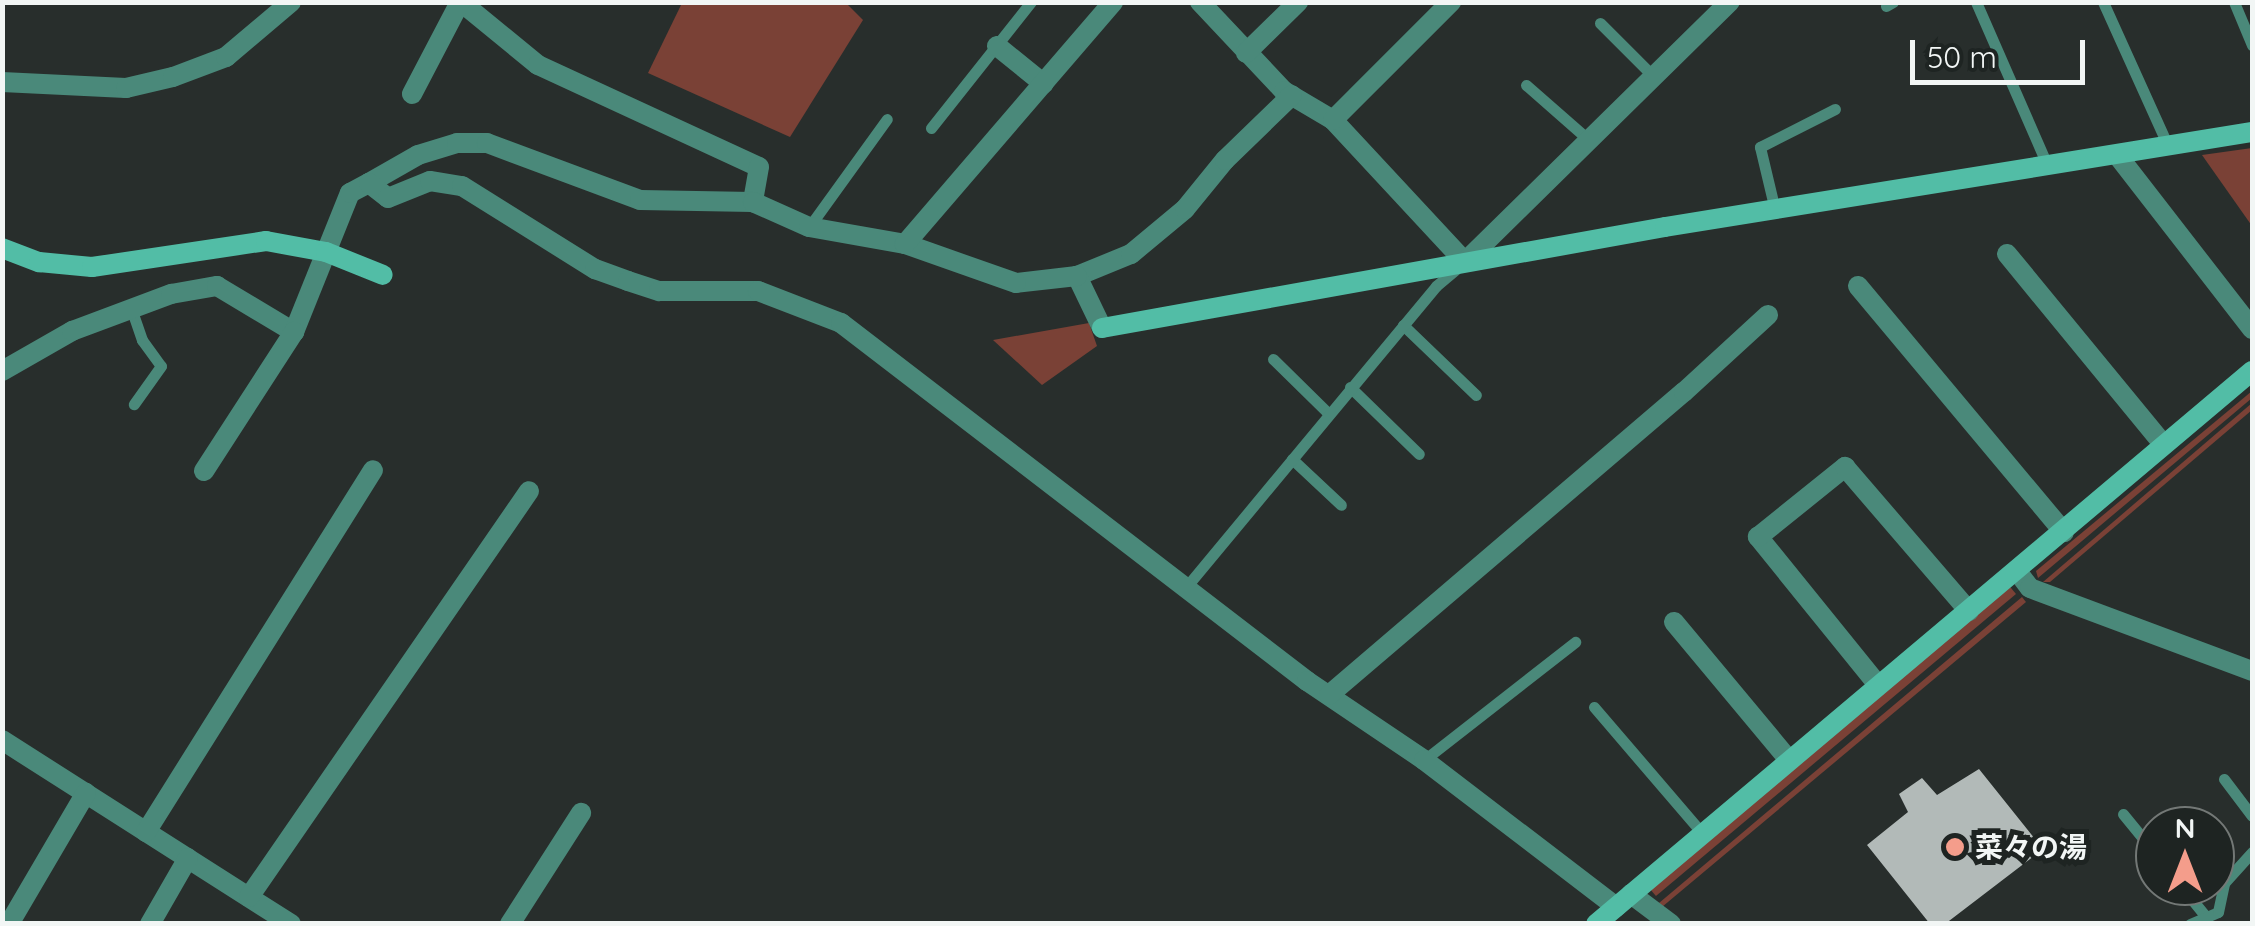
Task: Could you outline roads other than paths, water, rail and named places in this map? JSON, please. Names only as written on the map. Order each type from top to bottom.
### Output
[{"type":"street","points":[[2,82],[126,88],[173,77],[226,57],[291,2]]},
{"type":"street","points":[[412,94],[461,2],[538,65],[758,167],[753,202]]},
{"type":"street","points":[[905,244],[1113,2]]},
{"type":"street","points":[[1200,2],[1246,53],[1292,95],[1333,120],[1464,262]]},
{"type":"street","points":[[1246,53],[1298,2]]},
{"type":"street","points":[[1333,120],[1451,2]]},
{"type":"street","points":[[1464,262],[1654,77],[1717,6]]},
{"type":"street","points":[[997,46],[1044,84]]},
{"type":"street","points":[[204,471],[294,332],[350,193],[418,154],[458,142],[488,143],[640,200],[753,202],[809,227],[905,244],[1016,283],[1077,276],[1131,254],[1185,209],[1225,160],[1292,95]]},
{"type":"street","points":[[1077,276],[1102,328],[1464,262],[2252,132]]},
{"type":"street","points":[[2118,156],[2252,329]]},
{"type":"street","points":[[370,183],[388,198],[430,181],[462,186],[596,268],[628,282],[660,292],[758,291],[841,323],[1328,695],[1623,901],[1671,924]]},
{"type":"street","points":[[2,248],[39,262],[92,267],[266,241],[326,252],[383,275]]},
{"type":"street","points":[[2007,254],[2164,446]]},
{"type":"street","points":[[2,370],[72,331],[130,308],[171,294],[217,286],[294,332]]},
{"type":"street","points":[[1858,286],[2064,532]]},
{"type":"street","points":[[1328,695],[1684,392],[1768,315]]},
{"type":"street","points":[[1596,924],[2252,371]]},
{"type":"street","points":[[1878,685],[1758,538],[1845,468],[1969,611]]},
{"type":"street","points":[[146,832],[373,470]]},
{"type":"street","points":[[249,897],[529,491]]},
{"type":"street","points":[[2016,571],[2030,588],[2252,671]]},
{"type":"street","points":[[1674,622],[1789,760]]},
{"type":"street","points":[[2,740],[290,924]]},
{"type":"street","points":[[9,924],[86,793]]},
{"type":"street","points":[[510,924],[580,812]]},
{"type":"street","points":[[150,924],[188,858]]},
{"type":"lane","points":[[931,128],[1031,2]]},
{"type":"lane","points":[[1976,2],[2048,167]]},
{"type":"lane","points":[[2103,2],[2169,148]]},
{"type":"lane","points":[[2234,2],[2252,45]]},
{"type":"lane","points":[[1600,23],[1654,77]]},
{"type":"lane","points":[[1526,85],[1590,140]]},
{"type":"lane","points":[[1775,210],[1760,147],[1835,109]]},
{"type":"lane","points":[[809,227],[887,119]]},
{"type":"lane","points":[[1188,586],[1436,286],[1464,262]]},
{"type":"lane","points":[[130,308],[142,340],[162,366],[134,404]]},
{"type":"lane","points":[[1403,326],[1476,395]]},
{"type":"lane","points":[[1273,359],[1328,414]]},
{"type":"lane","points":[[1350,388],[1418,454]]},
{"type":"lane","points":[[1292,459],[1341,504]]},
{"type":"lane","points":[[1424,760],[1575,642]]},
{"type":"lane","points":[[1594,707],[1702,834]]},
{"type":"lane","points":[[2224,779],[2252,816]]},
{"type":"lane","points":[[2123,814],[2135,829]]},
{"type":"lane","points":[[2190,924],[2218,912],[2224,883],[2252,852]]},
{"type":"lane","points":[[2198,906],[2206,916]]},
{"type":"place","name":"菜々の湯","points":[[1955,847]]}]
